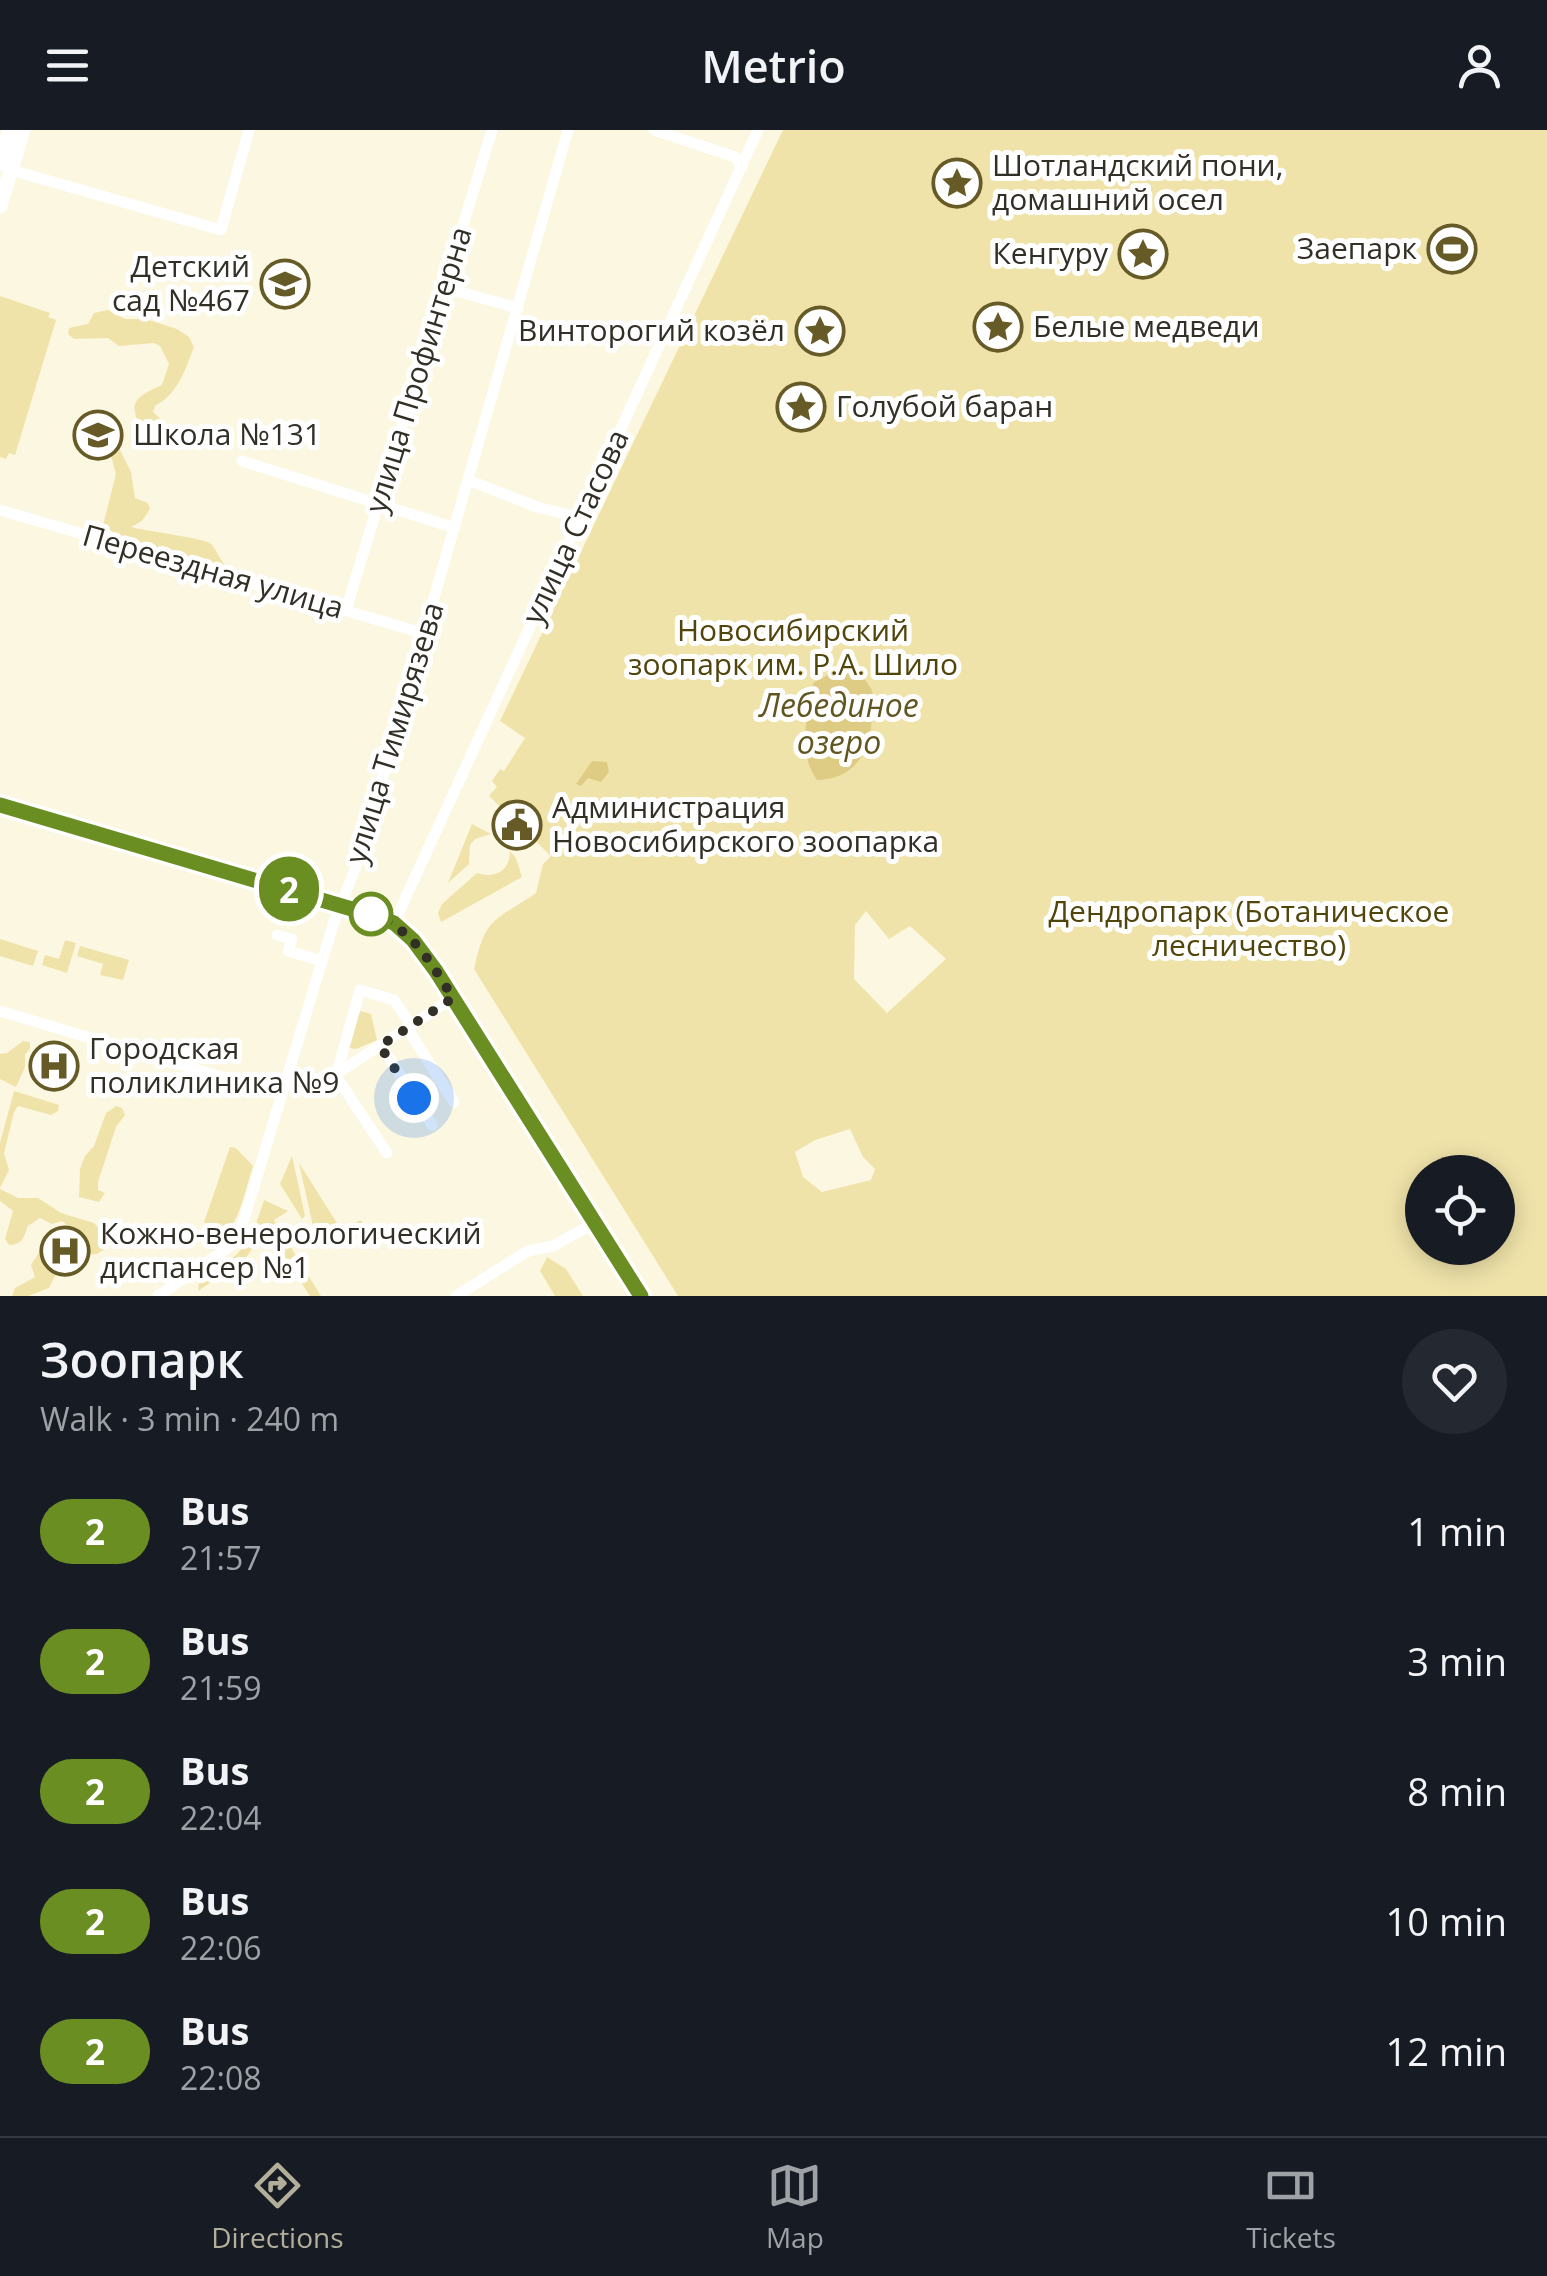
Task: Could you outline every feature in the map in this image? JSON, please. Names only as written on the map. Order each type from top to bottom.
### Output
[{"type":"main road","points":[[0,206],[10,130]]},
{"type":"main road","points":[[6,167],[23,130]]},
{"type":"main road","points":[[0,804],[394,923],[421,949],[641,1296]]},
{"type":"street","points":[[6,167],[221,230],[249,130]]},
{"type":"street","name":"улица Профинтерна","points":[[346,610],[492,130]]},
{"type":"street","name":"улица Тимирязева","points":[[158,1296],[224,1252],[237,1237],[340,905],[360,856],[568,130]]},
{"type":"street","points":[[654,130],[734,157],[742,167]]},
{"type":"street","name":"улица Стасова","points":[[394,923],[758,130]]},
{"type":"street","points":[[445,288],[518,308]]},
{"type":"street","points":[[242,461],[455,528]]},
{"type":"street","points":[[468,480],[537,507],[582,518]]},
{"type":"street","name":"Переездная улица","points":[[0,510],[426,634]]},
{"type":"street","points":[[276,935],[292,939],[288,951],[322,961]]},
{"type":"street","points":[[387,1154],[336,1076],[360,990],[394,1000],[454,1102]]},
{"type":"street","points":[[288,1075],[316,1081],[336,1076],[453,998]]},
{"type":"street","points":[[0,1011],[282,1095]]},
{"type":"street","points":[[380,1046],[432,1124]]},
{"type":"street","points":[[456,1296],[528,1251],[553,1246],[594,1222]]},
{"type":"green space","name":"Дендропарк (Ботаническое лесничество)","points":[[783,130],[1547,130],[1547,1296],[678,1296],[474,969],[488,929],[536,893],[543,864],[551,856],[489,796],[497,787],[492,781],[500,769],[504,771],[525,738],[500,721]],"holes":[[[866,911],[889,939],[910,926],[946,959],[887,1013],[854,979],[855,925]],[[850,1129],[863,1157],[875,1169],[871,1180],[822,1192],[803,1177],[795,1152],[815,1140]]]},
{"type":"green space","points":[[0,296],[50,313],[48,317],[56,320],[15,455],[9,453],[6,459],[0,457]]},
{"type":"green space","points":[[108,310],[125,319],[146,319],[177,329],[189,337],[194,347],[175,388],[155,406],[153,412],[163,421],[154,431],[152,445],[146,447],[134,409],[140,397],[162,385],[169,364],[160,346],[119,346],[108,338],[74,339],[68,334],[69,328],[88,324],[94,313]]},
{"type":"green space","points":[[119,448],[131,472],[135,498],[148,503],[150,509],[142,521],[131,527],[206,542],[224,564],[219,568],[117,535],[103,525],[116,474],[109,449]]},
{"type":"green space","points":[[472,824],[491,834],[475,839],[470,845],[469,864],[448,883]]},
{"type":"green space","points":[[510,851],[522,877],[441,922],[438,913],[442,904],[477,873],[500,872]]},
{"type":"green space","points":[[0,939],[38,951],[33,966],[0,956]]},
{"type":"green space","points":[[65,940],[76,943],[67,973],[42,965],[45,955],[59,959]]},
{"type":"green space","points":[[80,946],[129,960],[123,980],[100,975],[103,964],[77,956]]},
{"type":"green space","points":[[360,1011],[371,1014],[377,1040],[349,1048]]},
{"type":"green space","points":[[23,1041],[30,1042],[30,1049],[16,1087],[0,1079],[0,1054]]},
{"type":"green space","points":[[14,1091],[59,1105],[51,1115],[18,1106],[4,1153],[9,1170],[0,1188],[0,1143]]},
{"type":"green space","points":[[116,1106],[125,1115],[116,1127],[98,1182],[98,1190],[105,1193],[99,1202],[79,1197],[80,1169],[85,1156],[94,1146],[106,1113]]},
{"type":"green space","points":[[230,1147],[236,1148],[253,1166],[233,1224],[210,1250],[209,1231],[204,1222]]},
{"type":"green space","points":[[292,1156],[305,1216],[302,1219],[280,1184]]},
{"type":"green space","points":[[299,1163],[342,1231],[360,1220],[363,1223],[352,1250],[346,1241],[337,1240],[333,1234],[322,1241],[313,1226]]},
{"type":"green space","points":[[0,1189],[18,1198],[38,1198],[61,1213],[94,1223],[112,1244],[97,1254],[83,1255],[73,1265],[60,1266],[49,1288],[28,1296],[12,1296],[15,1288],[35,1277],[31,1265],[40,1251],[55,1242],[68,1226],[62,1221],[52,1224],[40,1218],[28,1226],[20,1242],[9,1245],[5,1239],[13,1211],[0,1201]]},
{"type":"green space","points":[[264,1200],[288,1211],[274,1220],[321,1296],[310,1296],[266,1228],[246,1258],[198,1291],[199,1282],[242,1249]]},
{"type":"green space","points":[[547,1257],[566,1269],[583,1296],[555,1296],[540,1271]]},
{"type":"water","name":"Белые медведи","points":[[1004,311],[1015,316],[1012,332],[1004,346],[992,351],[978,341],[982,322]]},
{"type":"water","name":"Лебединое озеро","points":[[839,669],[859,671],[871,689],[871,729],[864,752],[851,769],[817,780],[805,745],[813,683]]},
{"type":"water","points":[[592,761],[607,762],[609,772],[601,782],[588,778],[581,786],[576,784]]},
{"type":"bus line","name":"2","points":[[0,805],[394,923],[413,940],[436,971],[641,1296]]},
{"type":"place","name":"Шотландский пони, домашний осел","points":[[957,183]]},
{"type":"place","name":"Заепарк","points":[[1452,249]]},
{"type":"place","name":"Кенгуру","points":[[1143,254]]},
{"type":"place","name":"Детский сад №467","points":[[285,284]]},
{"type":"place","name":"Белые медведи","points":[[998,327]]},
{"type":"place","name":"Винторогий козёл","points":[[820,331]]},
{"type":"place","name":"Голубой баран","points":[[801,407]]},
{"type":"place","name":"Школа №131","points":[[98,435]]},
{"type":"place","name":"Администрация Новосибирского зоопарка","points":[[517,825]]},
{"type":"place","name":"Городская поликлиника №9","points":[[54,1066]]},
{"type":"place","name":"Кожно-венерологический диспансер №1","points":[[65,1251]]},
{"type":"route","points":[[371,914],[394,923],[413,940],[453,998],[380,1046],[414,1098]]},
{"type":"park label","name":"Новосибирский зоопарк им. Р.А. Шило","points":[[793,648]]}]
